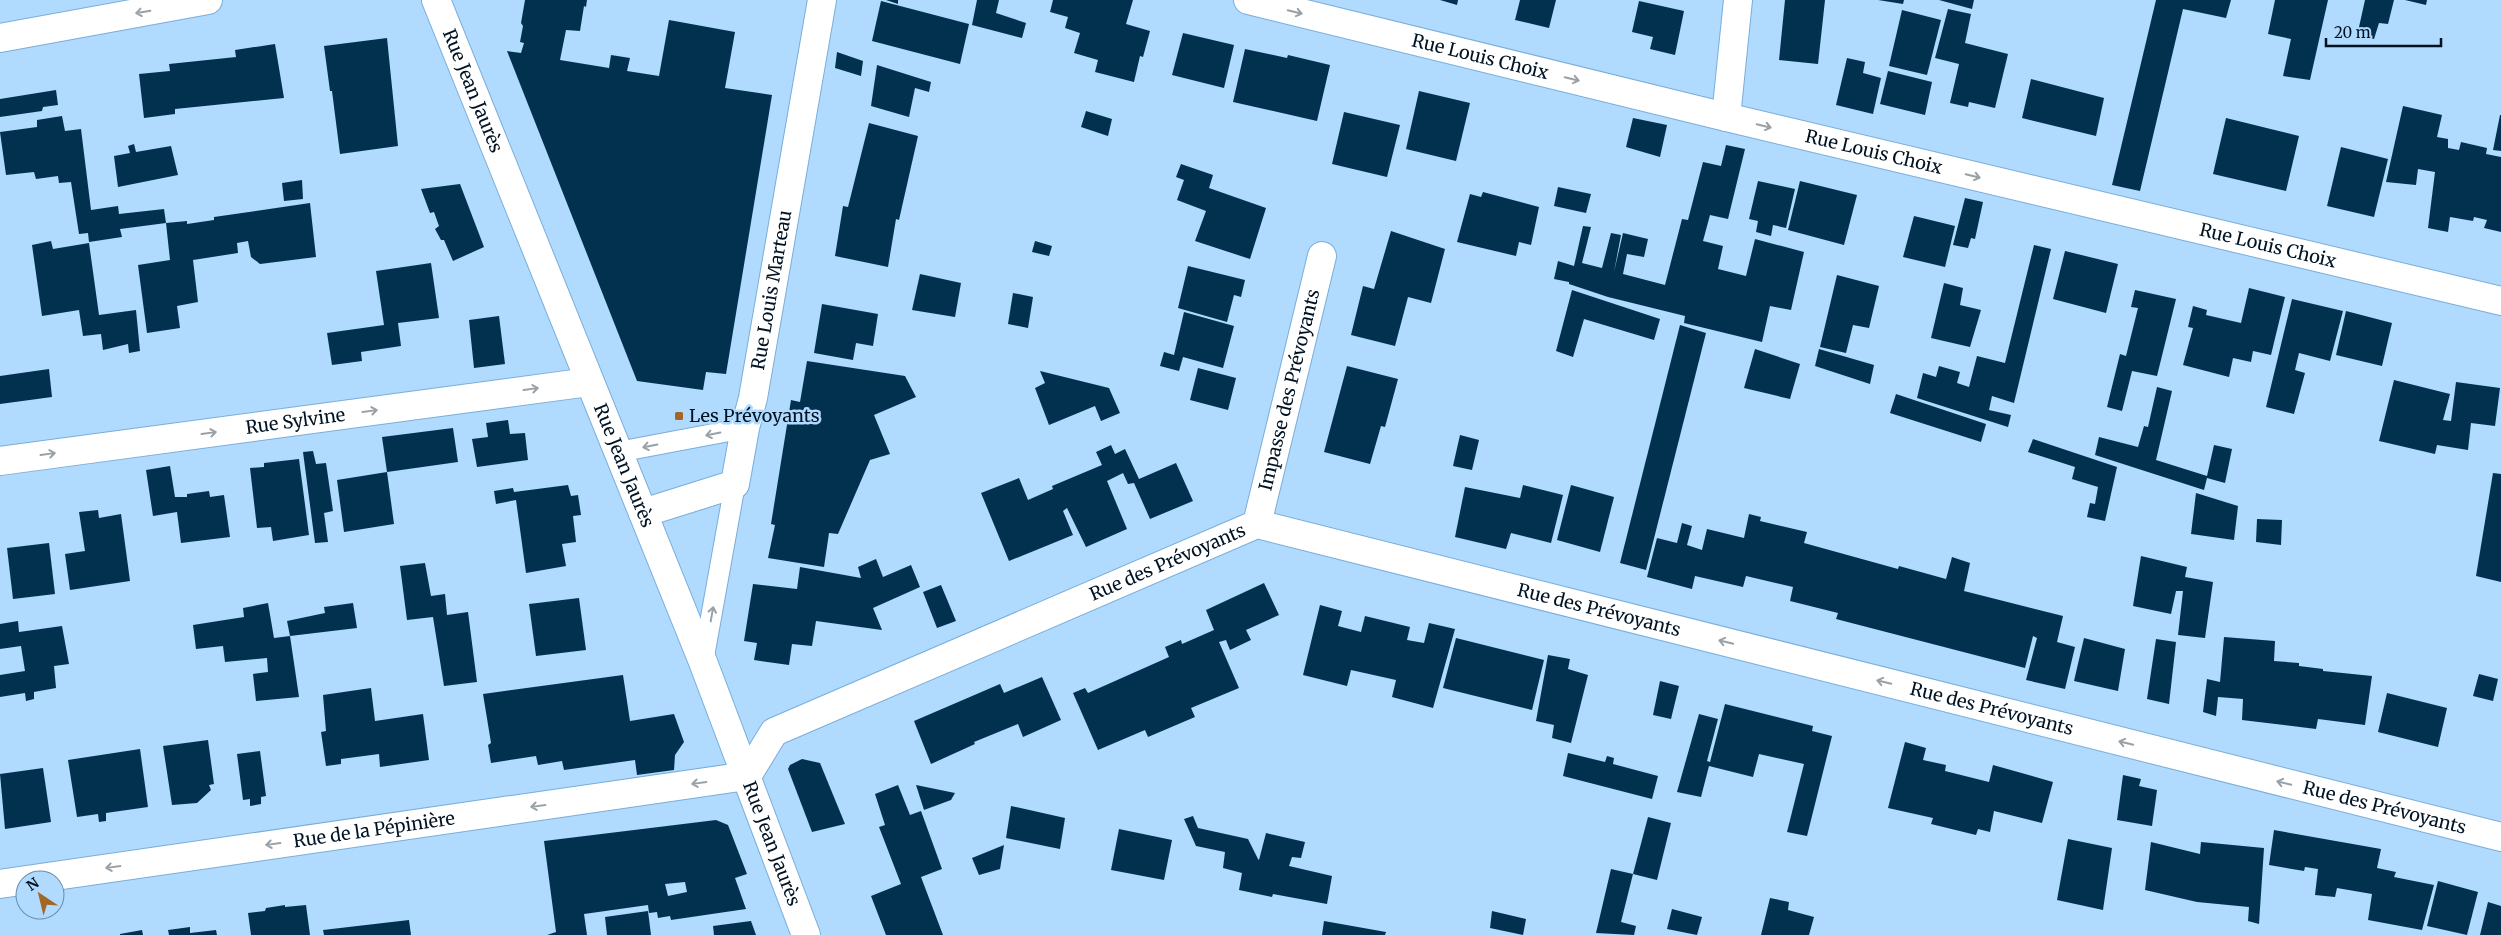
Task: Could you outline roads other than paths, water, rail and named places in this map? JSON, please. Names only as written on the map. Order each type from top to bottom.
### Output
[{"type":"street","points":[[0,38],[208,0]]},
{"type":"street","name":"Rue Jean Jaurès","points":[[436,0],[703,662],[806,935]]},
{"type":"street","name":"Rue Louis Marteau","points":[[735,484],[745,428],[753,398],[822,0]]},
{"type":"street","name":"Rue Louis Choix","points":[[1248,0],[1726,117],[2501,301]]},
{"type":"street","points":[[1726,117],[1738,0]]},
{"type":"street","name":"Impasse des Prévoyants","points":[[1257,524],[1322,256]]},
{"type":"street","name":"Rue Sylvine","points":[[0,461],[589,382]]},
{"type":"street","points":[[643,513],[735,484]]},
{"type":"street","name":"Rue des Prévoyants","points":[[747,776],[774,732],[1257,524],[2501,837]]},
{"type":"street","name":"Rue de la Pépinière","points":[[0,884],[747,776]]},
{"type":"lane","points":[[618,452],[745,428]]},
{"type":"lane","points":[[703,662],[735,484]]},
{"type":"place","name":"Les Prévoyants","points":[[679,416]]}]
